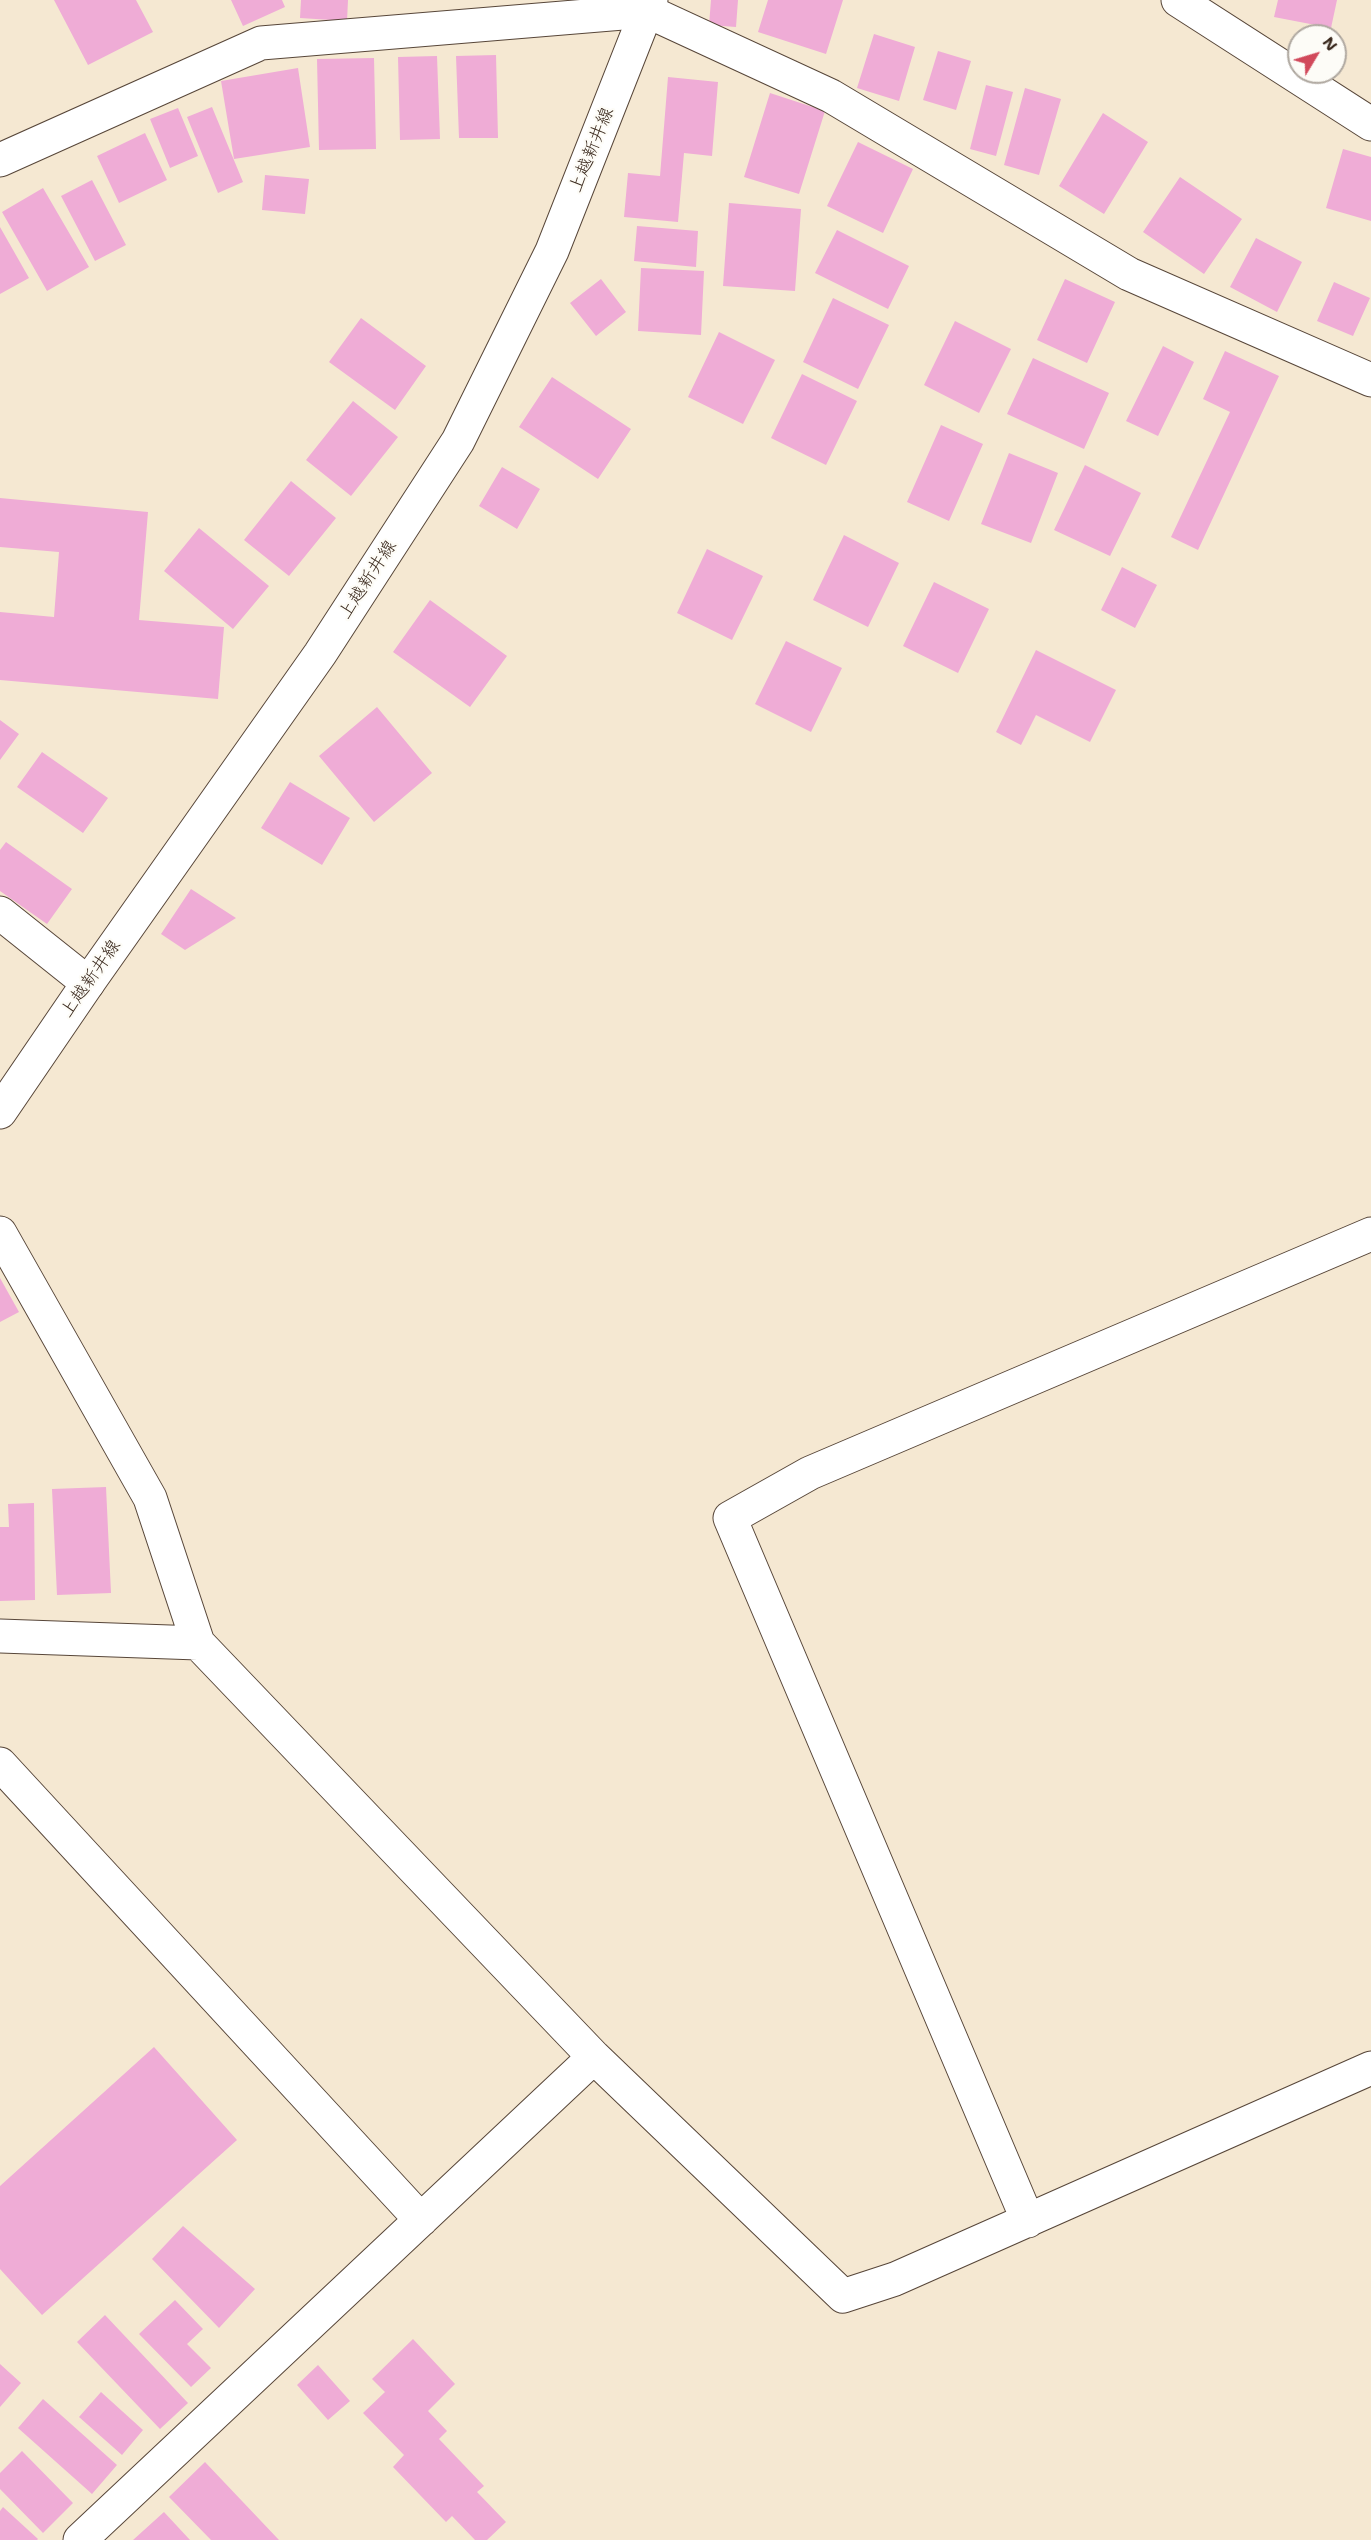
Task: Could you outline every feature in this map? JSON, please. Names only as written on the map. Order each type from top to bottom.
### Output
[{"type":"street","points":[[1178,0],[1371,124]]},
{"type":"street","points":[[0,160],[261,43],[649,6],[831,96],[1129,274],[1371,380]]},
{"type":"street","name":"上越新井線","points":[[0,1112],[320,654],[458,441],[552,251],[649,6]]},
{"type":"street","points":[[0,914],[88,983]]},
{"type":"street","points":[[0,1233],[150,1498],[198,1642],[594,2057],[843,2296],[895,2279],[1371,2068]]},
{"type":"street","points":[[1028,2221],[730,1518],[810,1473],[1371,1234]]},
{"type":"street","points":[[0,1636],[198,1642]]},
{"type":"street","points":[[0,1764],[421,2220]]},
{"type":"street","points":[[80,2540],[594,2057]]},
{"type":"building","points":[[54,0],[136,0],[153,32],[88,65]]},
{"type":"building","points":[[231,0],[282,0],[285,7],[243,26]]},
{"type":"building","points":[[301,0],[348,0],[347,21],[300,18]]},
{"type":"building","points":[[711,0],[738,0],[736,27],[709,25]]},
{"type":"building","points":[[768,0],[843,0],[826,54],[758,32]]},
{"type":"building","points":[[1278,0],[1337,0],[1332,24],[1310,24],[1274,17]]},
{"type":"building","points":[[874,34],[915,47],[899,101],[857,88]]},
{"type":"building","points":[[938,51],[971,61],[956,110],[923,100]]},
{"type":"building","points":[[496,55],[498,138],[459,138],[456,56]]},
{"type":"building","points":[[437,56],[440,139],[400,140],[398,57]]},
{"type":"building","points":[[374,58],[376,149],[319,150],[317,59]]},
{"type":"building","points":[[298,68],[310,147],[234,159],[221,81]]},
{"type":"building","points":[[668,77],[718,82],[712,156],[684,153],[678,222],[624,217],[628,173],[660,176]]},
{"type":"building","points":[[986,85],[1013,92],[996,156],[970,149]]},
{"type":"building","points":[[1025,88],[1061,99],[1039,175],[1004,165]]},
{"type":"building","points":[[770,93],[825,111],[799,194],[744,177]]},
{"type":"building","points":[[212,107],[243,182],[218,193],[187,117]]},
{"type":"building","points":[[178,108],[198,156],[170,168],[150,119]]},
{"type":"building","points":[[1103,113],[1148,142],[1104,214],[1059,186]]},
{"type":"building","points":[[145,133],[167,180],[119,203],[97,156]]},
{"type":"building","points":[[858,142],[913,169],[883,233],[827,206]]},
{"type":"building","points":[[1343,149],[1371,157],[1371,221],[1326,208]]},
{"type":"building","points":[[265,175],[309,179],[305,214],[262,210]]},
{"type":"building","points":[[1180,177],[1242,219],[1204,274],[1143,232]]},
{"type":"building","points":[[92,180],[126,245],[95,261],[61,196]]},
{"type":"building","points":[[43,188],[89,267],[47,291],[2,212]]},
{"type":"building","points":[[729,203],[801,209],[795,291],[723,286]]},
{"type":"building","points":[[637,226],[698,231],[696,267],[634,261]]},
{"type":"building","points":[[0,227],[29,278],[0,294]]},
{"type":"building","points":[[837,230],[909,266],[888,309],[815,273]]},
{"type":"building","points":[[1256,238],[1302,262],[1277,312],[1230,287]]},
{"type":"building","points":[[641,268],[704,271],[701,335],[638,331]]},
{"type":"building","points":[[601,279],[626,312],[596,336],[570,303]]},
{"type":"building","points":[[1065,279],[1115,302],[1087,363],[1037,340]]},
{"type":"building","points":[[1334,282],[1370,298],[1353,336],[1317,321]]},
{"type":"building","points":[[833,298],[889,325],[858,389],[803,362]]},
{"type":"building","points":[[361,318],[426,366],[395,410],[329,362]]},
{"type":"building","points":[[955,321],[1011,349],[979,413],[924,385]]},
{"type":"building","points":[[719,332],[775,360],[743,424],[688,397]]},
{"type":"building","points":[[1163,346],[1194,362],[1158,436],[1126,421]]},
{"type":"building","points":[[1225,351],[1279,376],[1198,550],[1171,537],[1230,412],[1203,399]]},
{"type":"building","points":[[1033,358],[1109,393],[1084,449],[1007,414]]},
{"type":"building","points":[[802,374],[857,401],[826,465],[771,438]]},
{"type":"building","points":[[552,377],[631,429],[598,479],[519,427]]},
{"type":"building","points":[[353,401],[398,437],[351,496],[306,460]]},
{"type":"building","points":[[941,425],[983,444],[949,521],[907,502]]},
{"type":"building","points":[[1009,453],[1058,473],[1031,543],[981,524]]},
{"type":"building","points":[[1085,465],[1141,493],[1110,556],[1054,530]]},
{"type":"building","points":[[502,467],[540,489],[517,529],[479,506]]},
{"type":"building","points":[[291,481],[336,518],[289,576],[244,540]]},
{"type":"building","points":[[0,498],[148,512],[139,620],[224,627],[218,699],[0,680],[0,612],[54,617],[59,552],[0,547]]},
{"type":"building","points":[[199,528],[269,586],[233,629],[164,571]]},
{"type":"building","points":[[844,535],[899,563],[868,627],[813,600]]},
{"type":"building","points":[[707,549],[763,576],[732,640],[677,613]]},
{"type":"building","points":[[1122,567],[1157,585],[1135,628],[1101,610]]},
{"type":"building","points":[[934,582],[989,609],[958,673],[903,646]]},
{"type":"building","points":[[430,600],[507,656],[470,707],[393,652]]},
{"type":"building","points":[[786,641],[842,668],[811,732],[755,704]]},
{"type":"building","points":[[1036,650],[1116,690],[1090,742],[1036,715],[1021,745],[996,732]]},
{"type":"building","points":[[377,707],[432,773],[374,822],[319,756]]},
{"type":"building","points":[[0,720],[19,734],[0,760]]},
{"type":"building","points":[[42,752],[108,798],[83,833],[17,787]]},
{"type":"building","points":[[290,782],[350,818],[322,865],[261,828]]},
{"type":"building","points":[[6,842],[72,889],[47,924],[0,891],[0,850]]},
{"type":"building","points":[[191,889],[236,918],[185,950],[161,934]]},
{"type":"building","points":[[0,1278],[19,1312],[0,1322]]},
{"type":"building","points":[[106,1487],[111,1593],[57,1595],[52,1489]]},
{"type":"building","points":[[34,1503],[35,1600],[0,1601],[0,1527],[9,1527],[8,1504]]},
{"type":"building","points":[[154,2047],[237,2140],[42,2315],[0,2269],[0,2186]]},
{"type":"building","points":[[183,2226],[255,2289],[219,2328],[152,2259]]},
{"type":"building","points":[[175,2300],[203,2329],[187,2344],[211,2368],[191,2387],[139,2334]]},
{"type":"building","points":[[105,2315],[188,2403],[160,2429],[77,2342]]},
{"type":"building","points":[[413,2339],[455,2384],[428,2411],[447,2431],[439,2439],[484,2486],[477,2492],[506,2522],[487,2540],[475,2540],[452,2516],[446,2522],[393,2467],[404,2455],[363,2413],[385,2392],[372,2379]]},
{"type":"building","points":[[0,2364],[21,2383],[0,2407]]},
{"type":"building","points":[[318,2365],[350,2401],[328,2420],[297,2385]]},
{"type":"building","points":[[101,2392],[143,2430],[122,2455],[79,2417]]},
{"type":"building","points":[[43,2399],[117,2465],[92,2494],[18,2428]]},
{"type":"building","points":[[22,2451],[73,2503],[43,2533],[0,2489],[0,2473]]},
{"type":"building","points":[[205,2462],[279,2540],[211,2540],[169,2497]]},
{"type":"building","points":[[3,2507],[38,2539],[0,2540],[0,2511]]},
{"type":"building","points":[[164,2512],[190,2540],[133,2540]]}]
